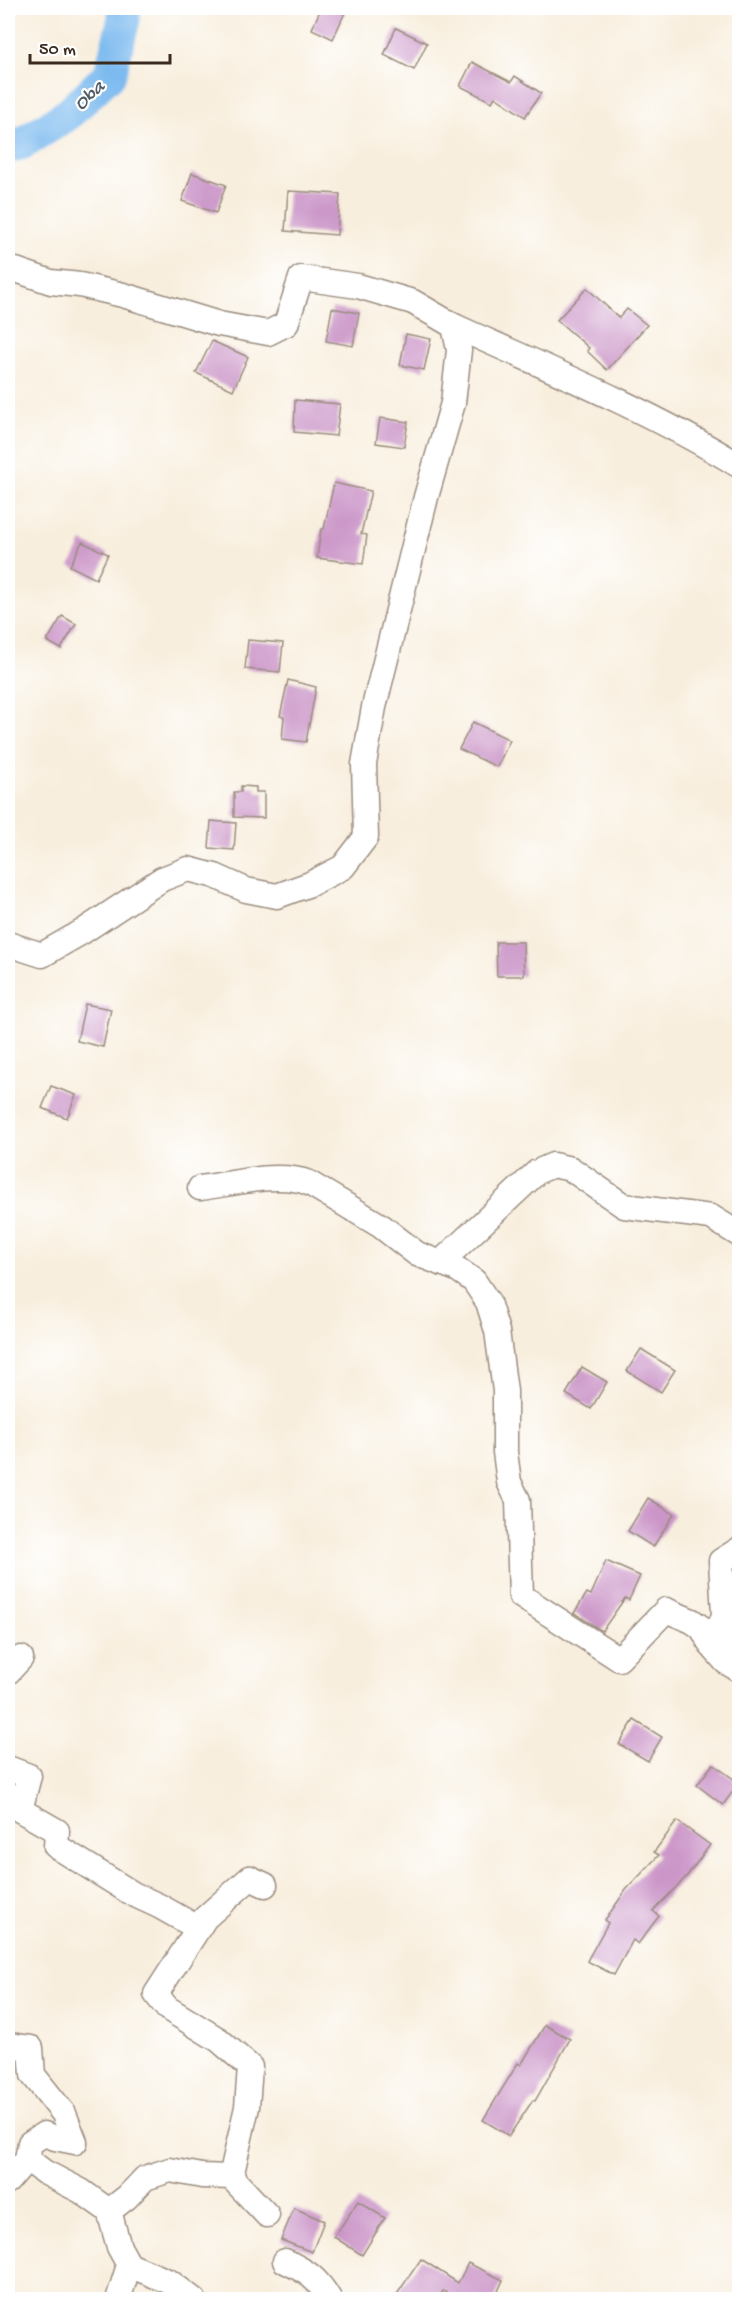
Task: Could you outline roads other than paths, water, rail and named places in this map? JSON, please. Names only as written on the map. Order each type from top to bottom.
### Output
[{"type":"street","points":[[8,270],[15,270],[51,282],[80,285],[123,295],[219,324],[268,333],[286,324],[301,278],[358,286],[413,302],[454,326],[702,443],[740,466]]},
{"type":"street","points":[[8,944],[42,955],[82,932],[162,879],[188,869],[215,876],[246,890],[277,896],[310,884],[344,867],[366,837],[364,764],[374,707],[398,609],[453,403],[459,350],[454,326]]},
{"type":"street","points":[[440,1263],[537,1172],[553,1165],[571,1169],[624,1206],[711,1217],[740,1235]]},
{"type":"street","points":[[200,1188],[277,1178],[297,1178],[309,1182],[331,1198],[381,1226],[417,1254],[457,1269],[474,1281],[488,1302],[497,1331],[505,1391],[505,1452],[509,1482],[518,1500],[521,1596],[619,1659],[666,1610],[702,1628],[711,1645],[733,1666]]},
{"type":"street","points":[[733,1666],[720,1626],[724,1615],[721,1561],[740,1550]]},
{"type":"street","points":[[8,1768],[29,1776],[20,1810],[57,1831],[56,1846],[133,1894],[198,1928]]},
{"type":"street","points":[[231,2177],[247,2106],[250,2067],[219,2040],[167,2008],[156,1994],[205,1918],[250,1878],[265,1885]]},
{"type":"street","points":[[8,2045],[32,2048],[33,2076],[64,2114],[75,2142],[55,2139],[44,2134],[30,2143],[27,2159],[8,2181]]},
{"type":"street","points":[[27,2159],[44,2172],[81,2191],[109,2211],[119,2247],[129,2265],[170,2282],[194,2300]]},
{"type":"street","points":[[109,2211],[127,2197],[145,2178],[170,2170],[202,2176],[231,2177],[267,2215]]},
{"type":"street","points":[[285,2261],[319,2281],[330,2300]]},
{"type":"street","points":[[118,2300],[129,2265]]},
{"type":"waterway","name":"Oba","points":[[8,147],[23,143],[67,115],[110,74],[124,19],[124,8]]}]
